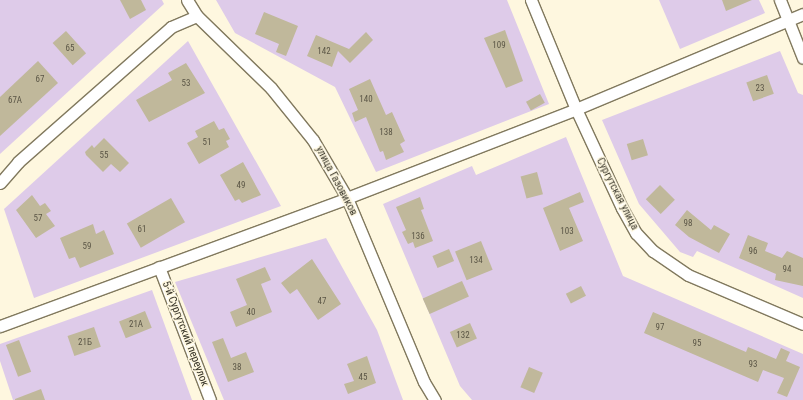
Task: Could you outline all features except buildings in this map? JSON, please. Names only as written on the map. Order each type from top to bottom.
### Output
[{"type":"street","name":"улица Газовиков","points":[[187,0],[197,16],[271,88],[313,140],[347,198],[424,382],[435,400]]},
{"type":"street","name":"Сургутская улица","points":[[531,0],[576,108],[622,208],[636,233],[653,251],[688,275],[803,324]]},
{"type":"street","points":[[780,0],[803,58]]},
{"type":"street","points":[[0,326],[347,198],[576,108],[803,14]]},
{"type":"street","points":[[0,183],[18,162],[171,27],[197,16]]},
{"type":"street","name":"5-й Сургутский переулок","points":[[159,267],[210,400]]},
{"type":"shaded area","points":[[0,0],[162,0],[164,4],[0,154]]},
{"type":"shaded area","points":[[216,0],[507,0],[549,104],[376,172],[335,87],[235,33]]},
{"type":"shaded area","points":[[659,0],[759,0],[765,13],[680,49]]},
{"type":"shaded area","points":[[188,41],[281,206],[34,298],[4,209]]},
{"type":"shaded area","points":[[780,51],[798,93],[803,95],[803,298],[697,251],[693,257],[680,252],[639,204],[602,120]]},
{"type":"shaded area","points":[[566,137],[623,276],[803,354],[803,400],[472,400],[460,386],[383,204],[472,166],[476,175]]},
{"type":"shaded area","points":[[326,238],[377,330],[403,400],[224,400],[175,282]]},
{"type":"shaded area","points":[[152,290],[192,400],[13,400],[0,361],[0,344]]}]
